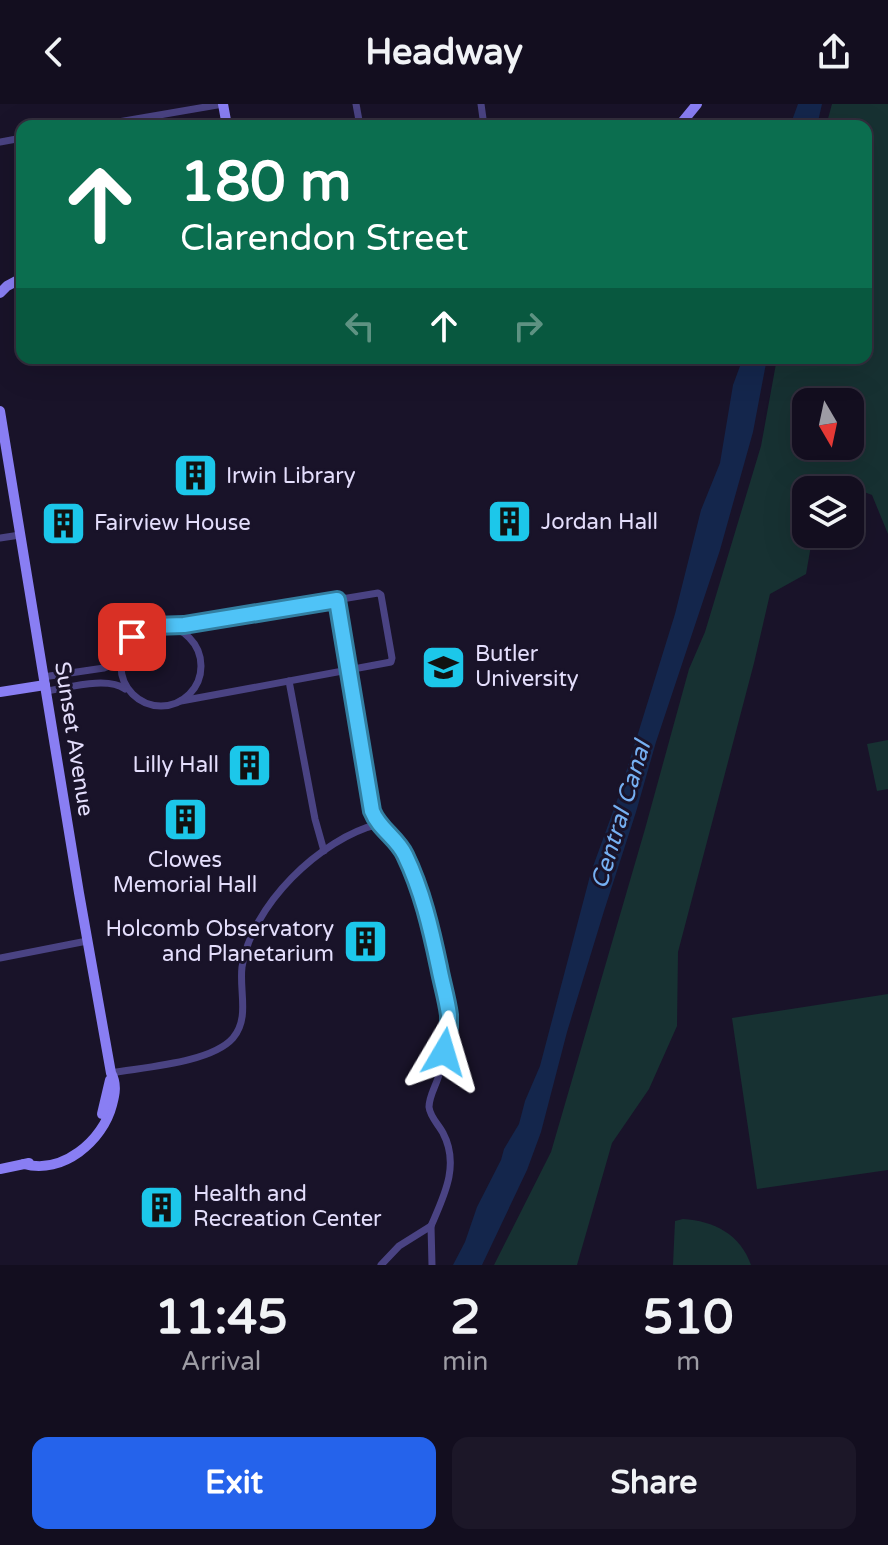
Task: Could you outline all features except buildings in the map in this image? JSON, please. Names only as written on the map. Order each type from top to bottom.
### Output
[{"type":"street","points":[[130,120],[223,104]]},
{"type":"street","points":[[684,120],[697,104]]},
{"type":"street","points":[[0,293],[16,281]]},
{"type":"street","name":"Sunset Avenue","points":[[0,411],[111,1073],[104,1109],[87,1139],[62,1158],[0,1169]]},
{"type":"street","points":[[0,538],[20,535]]},
{"type":"street","points":[[0,692],[45,684],[111,665],[136,633],[155,625],[184,625],[378,593],[381,595],[392,658],[389,663],[169,705],[154,706],[141,701],[119,685],[108,682],[45,684]]},
{"type":"street","points":[[337,600],[372,811],[379,824],[400,846],[414,873],[449,1015],[439,1075],[429,1106],[447,1142],[451,1170],[431,1226],[432,1265]]},
{"type":"street","points":[[155,625],[167,625],[189,636],[201,658],[198,683],[181,701]]},
{"type":"street","points":[[122,653],[122,677],[130,693]]},
{"type":"street","points":[[289,681],[311,803],[324,851]]},
{"type":"street","points":[[111,1073],[207,1055],[233,1038],[242,1018],[242,966],[246,949],[267,907],[324,851],[347,835],[379,824]]},
{"type":"street","points":[[0,958],[87,941]]},
{"type":"street","points":[[381,1265],[399,1246],[431,1226]]},
{"type":"green space","points":[[832,104],[888,104],[888,534],[872,495],[864,492],[864,476],[792,476],[792,548],[811,548],[806,574],[770,594],[678,952],[677,1026],[649,1089],[612,1143],[577,1265],[494,1265],[551,1152],[689,669],[705,632],[761,446],[776,364],[872,364],[872,120],[828,120]]},
{"type":"green space","points":[[888,740],[888,789],[877,791],[867,744]]},
{"type":"green space","points":[[888,994],[888,1170],[757,1189],[732,1018]]},
{"type":"green space","points":[[683,1219],[715,1226],[733,1237],[751,1265],[673,1265],[675,1221]]},
{"type":"water","points":[[798,104],[822,104],[818,120],[792,120]]},
{"type":"water","name":"Central Canal","points":[[741,364],[766,364],[753,432],[720,550],[604,911],[567,1032],[541,1132],[527,1170],[482,1265],[453,1265],[504,1149],[519,1124],[540,1066],[591,872],[619,795],[675,614],[701,510],[720,463],[733,385]]},
{"type":"place","name":"Irwin Library","points":[[195,476]]},
{"type":"place","name":"Jordan Hall","points":[[510,522]]},
{"type":"place","name":"Fairview House","points":[[63,523]]},
{"type":"place","name":"Butler University","points":[[444,667]]},
{"type":"place","name":"Lilly Hall","points":[[250,765]]},
{"type":"place","name":"Clowes Memorial Hall","points":[[185,819]]},
{"type":"place","name":"Holcomb Observatory and Planetarium","points":[[365,942]]},
{"type":"place","name":"Health and Recreation Center","points":[[162,1207]]},
{"type":"route","points":[[132,637],[153,626],[184,625],[337,600],[372,811],[400,846],[414,873],[434,945],[449,1015],[444,1052]]}]
